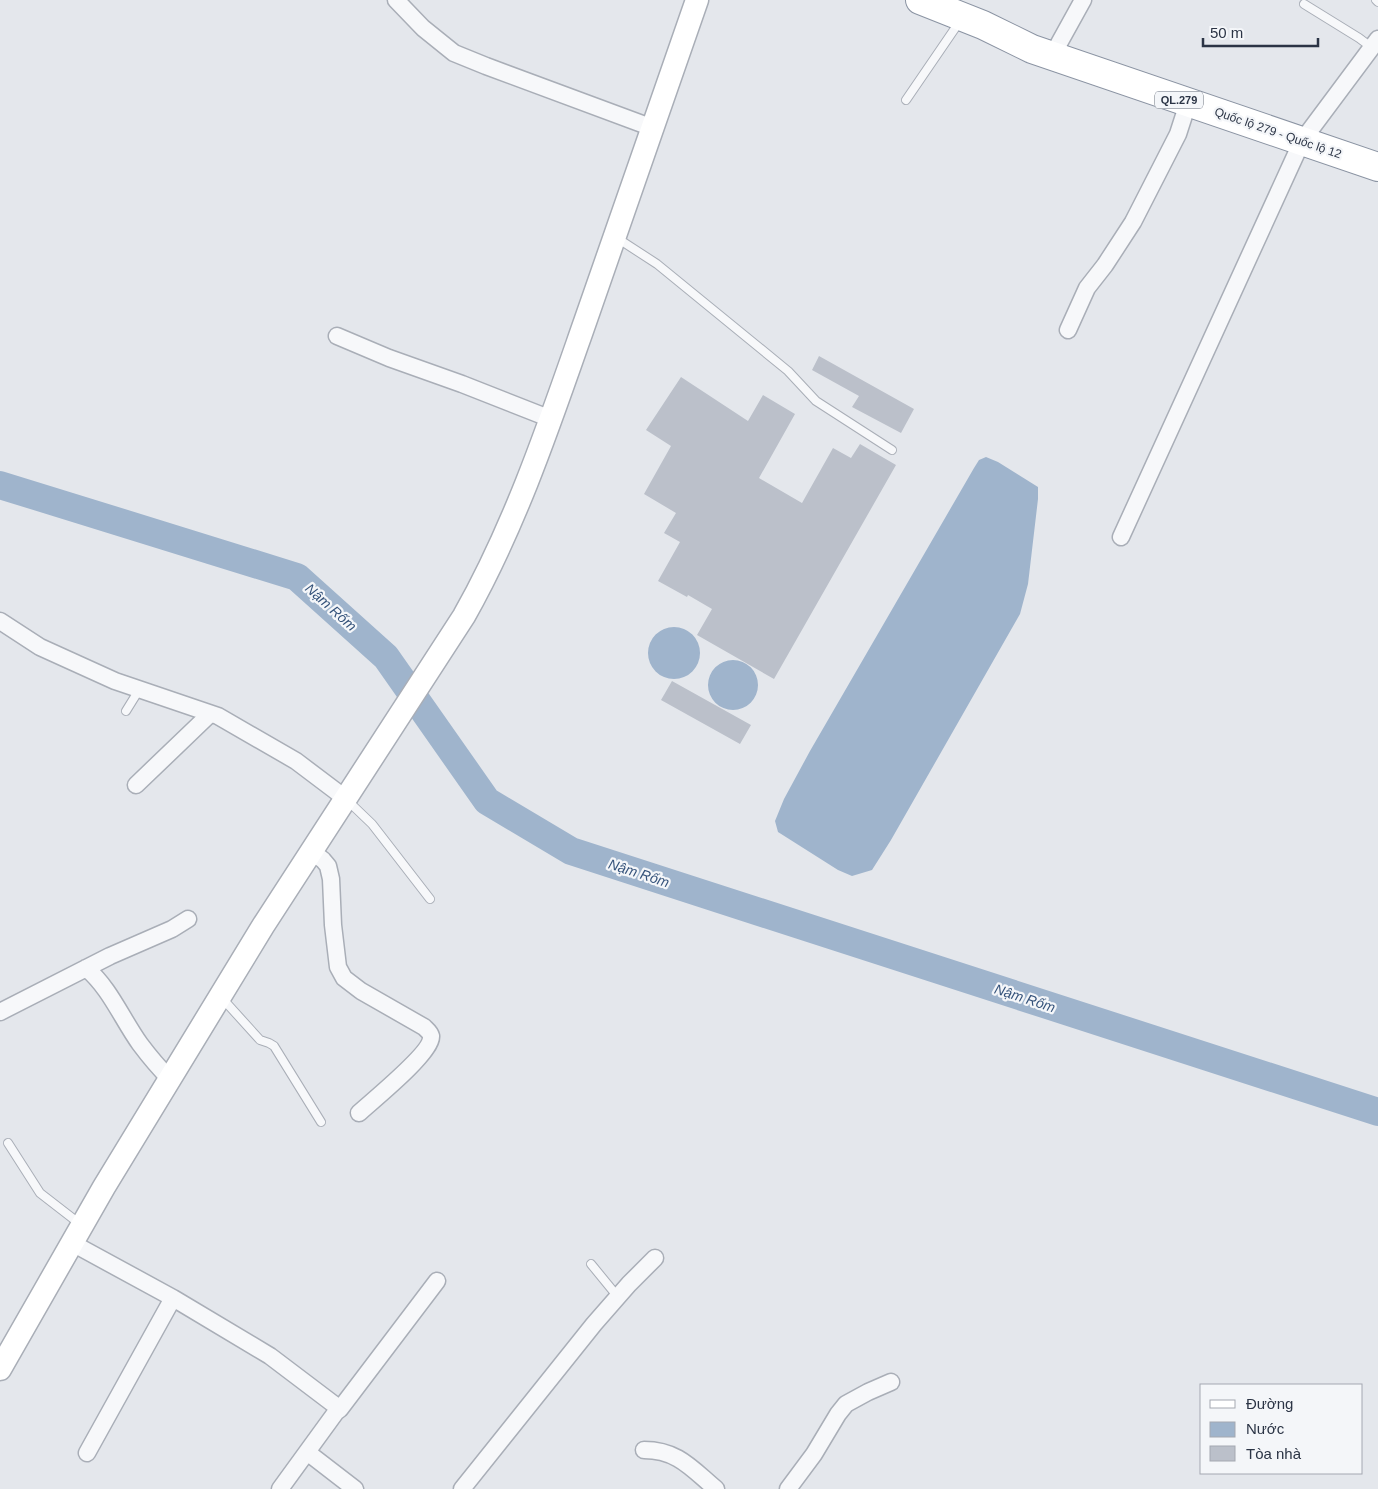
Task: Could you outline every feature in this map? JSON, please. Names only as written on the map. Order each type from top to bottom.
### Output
[{"type":"highway","name":"QL.279","points":[[920,0],[967,13]]},
{"type":"highway","name":"Quốc lộ 279 - Quốc lộ 12","points":[[967,13],[1032,49],[1378,167]]},
{"type":"street","points":[[396,0],[423,28],[454,53],[653,128]]},
{"type":"street","points":[[0,1369],[141,1125],[262,926],[464,616],[484,580],[504,536],[551,419],[697,0]]},
{"type":"street","points":[[1052,56],[1084,0]]},
{"type":"street","points":[[1121,537],[1302,141],[1375,43]]},
{"type":"street","points":[[1068,330],[1087,288],[1105,265],[1133,222],[1178,134],[1188,103]]},
{"type":"street","points":[[337,336],[389,358],[551,419]]},
{"type":"street","points":[[0,621],[40,647],[114,681],[210,714],[234,725],[349,792]]},
{"type":"street","points":[[136,785],[210,714]]},
{"type":"street","points":[[310,851],[328,866],[331,879],[338,967],[344,978],[361,991],[424,1027],[431,1034],[429,1044],[408,1069],[359,1112]]},
{"type":"street","points":[[0,1012],[86,968],[172,929],[188,919]]},
{"type":"street","points":[[86,968],[97,978],[140,1044],[170,1079]]},
{"type":"street","points":[[77,1234],[173,1298],[270,1356],[340,1410]]},
{"type":"street","points":[[462,1489],[594,1324],[655,1258]]},
{"type":"street","points":[[280,1489],[336,1412],[340,1410],[437,1281]]},
{"type":"street","points":[[87,1453],[173,1298]]},
{"type":"street","points":[[788,1489],[814,1454],[846,1404],[891,1382]]},
{"type":"street","points":[[644,1450],[658,1450],[671,1454],[685,1462],[716,1489]]},
{"type":"street","points":[[307,1452],[355,1489]]},
{"type":"lane","points":[[1304,4],[1359,38],[1375,43]]},
{"type":"lane","points":[[906,100],[967,13]]},
{"type":"lane","points":[[615,237],[657,264],[788,371],[816,401],[892,450]]},
{"type":"lane","points":[[126,711],[140,689]]},
{"type":"lane","points":[[349,792],[430,899]]},
{"type":"lane","points":[[220,996],[260,1040],[274,1046],[321,1122]]},
{"type":"lane","points":[[8,1143],[40,1193],[77,1234]]},
{"type":"lane","points":[[591,1264],[618,1297]]},
{"type":"water","points":[[986,457],[998,462],[1038,487],[1028,584],[1020,614],[872,870],[852,876],[838,870],[778,832],[775,821],[784,799],[810,751],[974,468],[979,460]]},
{"type":"water","points":[[674,627],[684,629],[692,635],[698,643],[700,653],[698,663],[692,671],[684,677],[674,679],[664,677],[656,671],[650,663],[648,653],[650,643],[656,635],[664,629]]},
{"type":"water","points":[[733,660],[751,667],[758,685],[751,703],[733,710],[715,703],[708,685],[715,667]]},
{"type":"building","points":[[819,356],[914,409],[901,433],[852,407],[859,396],[812,370]]},
{"type":"building","points":[[681,377],[748,421],[763,395],[795,414],[759,478],[802,503],[833,448],[851,458],[860,444],[896,465],[774,679],[697,635],[712,609],[658,581],[680,542],[664,533],[676,513],[644,494],[671,446],[646,430]]},
{"type":"building","points":[[672,681],[751,725],[740,744],[661,700]]},
{"type":"waterway","name":"Nậm Rốm","points":[[0,485],[297,577],[386,657],[487,801],[571,851],[1378,1112]]}]
